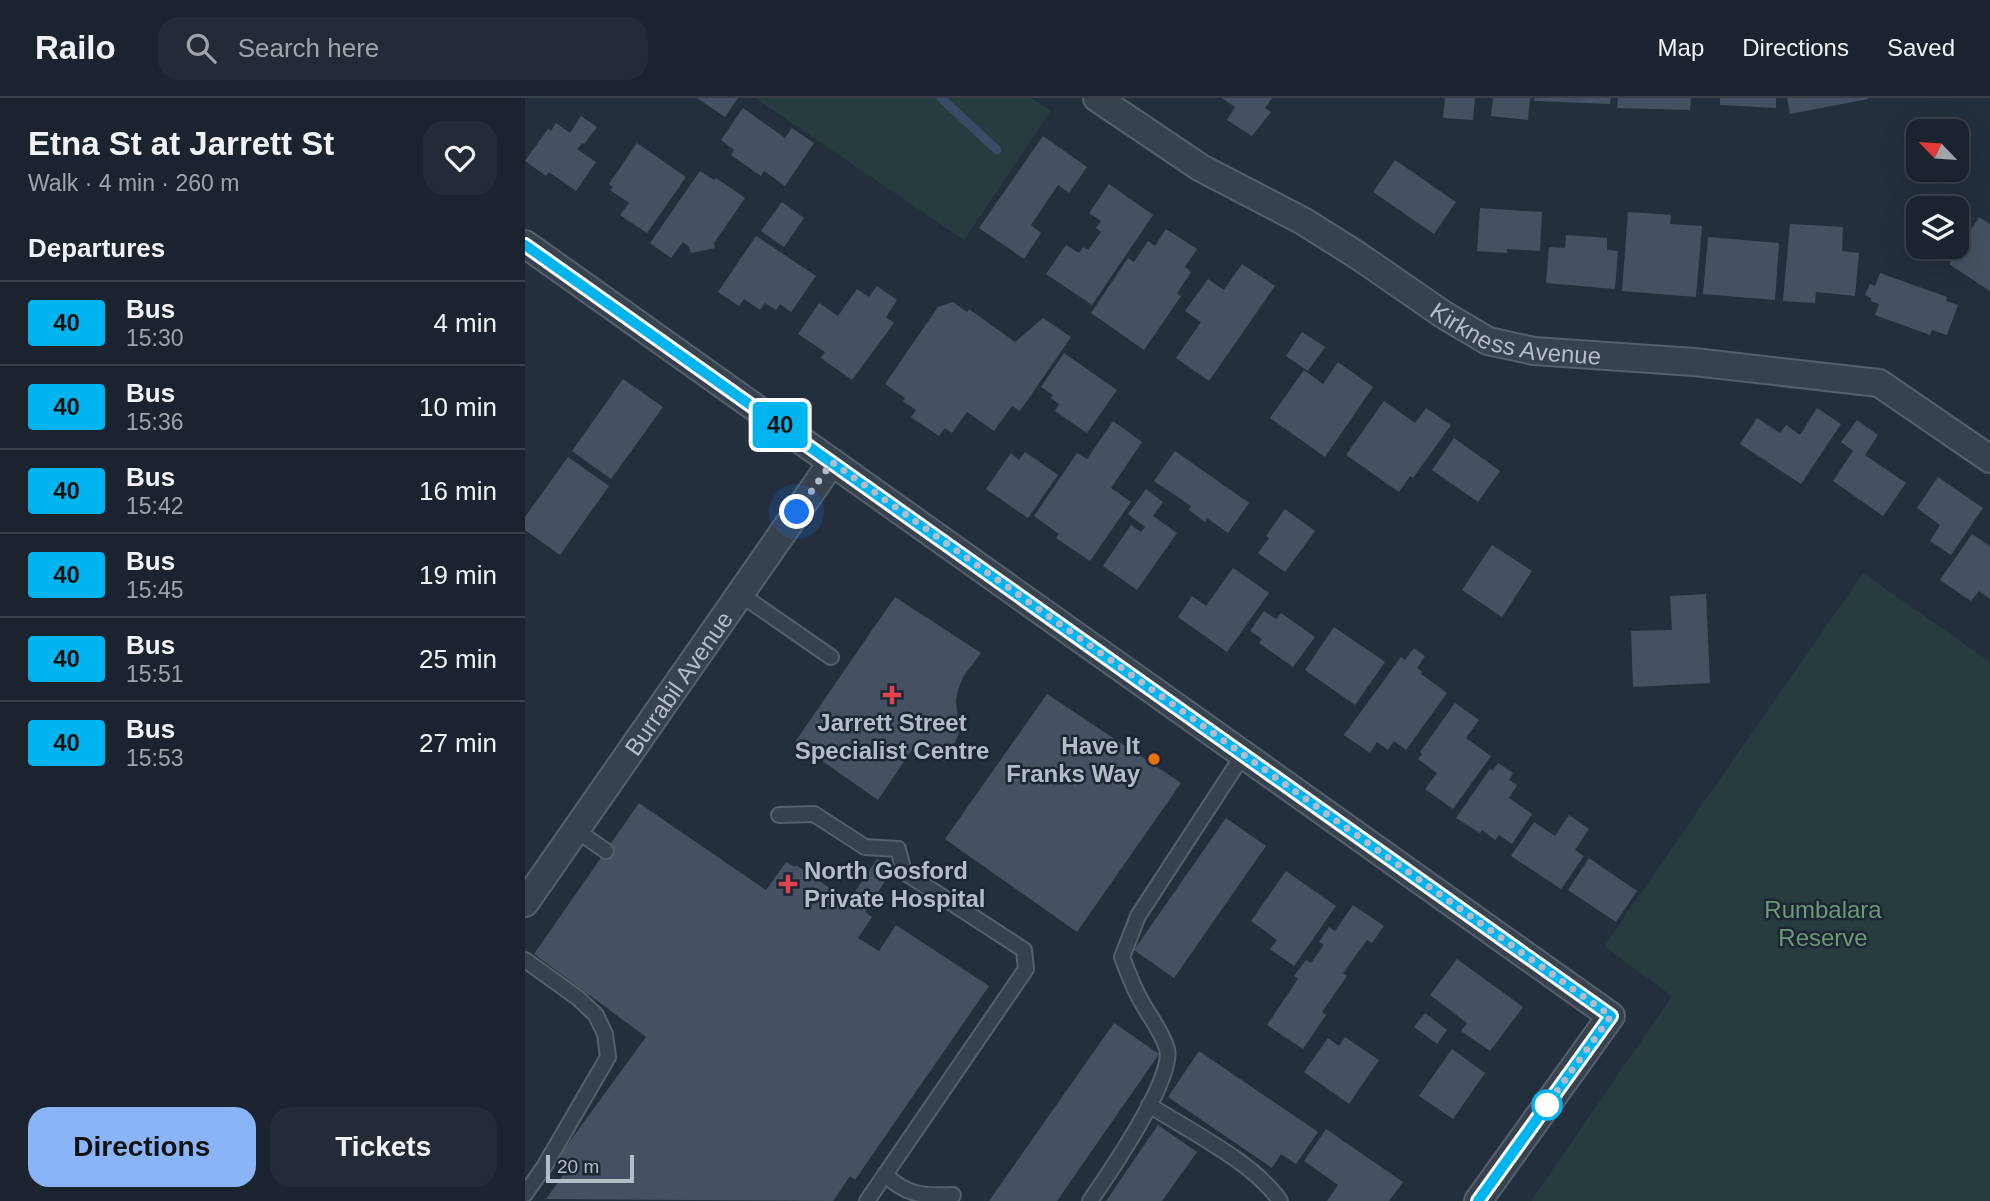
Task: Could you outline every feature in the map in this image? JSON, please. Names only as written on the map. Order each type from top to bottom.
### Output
[{"type":"street","name":"Kirkness Avenue","points":[[1097,98],[1201,168],[1303,221],[1487,341],[1534,351],[1694,362],[1879,383],[1985,446]]},
{"type":"street","points":[[525,244],[1611,1016],[1478,1201]]},
{"type":"street","name":"Burrabil Avenue","points":[[525,903],[832,462]]},
{"type":"lane","points":[[740,594],[831,657]]},
{"type":"lane","points":[[1090,1201],[1161,1083],[1168,1052],[1158,1025],[1140,998],[1122,957],[1138,916],[1243,755]]},
{"type":"lane","points":[[779,815],[814,814],[865,847],[898,849],[904,872],[1024,950],[1025,969],[867,1201]]},
{"type":"lane","points":[[576,830],[606,851]]},
{"type":"lane","points":[[525,960],[578,998],[596,1015],[605,1034],[608,1057],[544,1167],[525,1194]]},
{"type":"lane","points":[[1149,1105],[1244,1166],[1273,1189],[1280,1201]]},
{"type":"lane","points":[[885,1174],[897,1187],[921,1195],[953,1195]]},
{"type":"green space","points":[[755,98],[1031,98],[1051,111],[964,240]]},
{"type":"green space","name":"Rumbalara Reserve","points":[[1863,573],[1990,662],[1990,1201],[1531,1201],[1672,996],[1604,946]]},
{"type":"building","points":[[697,98],[738,98],[725,117]]},
{"type":"building","points":[[1222,98],[1272,98],[1265,108],[1271,112],[1252,136],[1227,120],[1235,107]]},
{"type":"building","points":[[1445,98],[1475,98],[1473,120],[1443,118]]},
{"type":"building","points":[[1493,98],[1530,98],[1528,120],[1491,116]]},
{"type":"building","points":[[1535,98],[1611,98],[1610,104],[1534,101]]},
{"type":"building","points":[[1618,98],[1691,98],[1690,110],[1617,108]]},
{"type":"building","points":[[1720,98],[1776,98],[1776,108],[1720,105]]},
{"type":"building","points":[[1787,98],[1868,98],[1868,99],[1790,114]]},
{"type":"building","points":[[743,108],[785,138],[792,128],[814,143],[785,186],[764,171],[761,176],[731,155],[734,150],[721,140]]},
{"type":"building","points":[[581,116],[597,127],[577,149],[596,162],[576,191],[549,172],[546,176],[525,161],[548,129],[551,131],[556,123],[570,133]]},
{"type":"building","points":[[1043,136],[1087,167],[1069,193],[1058,185],[1031,225],[1041,233],[1024,259],[979,228]]},
{"type":"building","points":[[637,143],[686,177],[647,233],[620,215],[629,203],[610,190],[613,187],[609,184]]},
{"type":"building","points":[[1395,160],[1456,202],[1434,234],[1373,192]]},
{"type":"building","points":[[700,171],[714,180],[716,178],[745,198],[714,243],[715,248],[691,253],[683,242],[671,258],[650,243]]},
{"type":"building","points":[[1109,184],[1153,215],[1092,305],[1046,274],[1066,245],[1079,253],[1083,247],[1088,250],[1101,232],[1096,228],[1101,221],[1089,213]]},
{"type":"building","points":[[782,202],[804,218],[784,247],[761,231]]},
{"type":"building","points":[[1480,208],[1542,212],[1540,251],[1477,251]]},
{"type":"building","points":[[1628,212],[1671,215],[1670,224],[1702,226],[1696,297],[1622,291]]},
{"type":"building","points":[[1979,217],[1990,224],[1990,291],[1949,264],[1952,259],[1969,259],[1969,233]]},
{"type":"building","points":[[1790,224],[1843,227],[1842,251],[1859,253],[1855,296],[1816,292],[1815,303],[1783,301]]},
{"type":"building","points":[[1166,229],[1197,249],[1185,267],[1191,272],[1177,293],[1181,296],[1144,350],[1091,313],[1128,258],[1134,262],[1148,241],[1155,246]]},
{"type":"building","points":[[1566,235],[1607,238],[1607,250],[1618,251],[1615,289],[1546,283],[1549,247],[1565,248]]},
{"type":"building","points":[[756,236],[816,276],[791,312],[780,304],[776,310],[765,303],[760,310],[744,299],[739,306],[718,292]]},
{"type":"building","points":[[1708,237],[1779,243],[1775,300],[1703,294]]},
{"type":"building","points":[[1242,264],[1275,286],[1209,381],[1176,358],[1201,322],[1185,311],[1208,279],[1224,290]]},
{"type":"building","points":[[1880,273],[1947,297],[1946,301],[1958,305],[1947,335],[1932,330],[1930,335],[1875,315],[1879,304],[1865,295],[1870,284],[1875,286]]},
{"type":"building","points":[[877,286],[897,300],[886,317],[894,323],[852,380],[821,358],[825,352],[798,334],[819,303],[838,316],[857,289],[869,297]]},
{"type":"building","points":[[953,302],[967,312],[969,309],[1015,342],[1043,318],[1071,337],[1020,411],[1012,406],[994,431],[967,412],[952,433],[945,428],[939,436],[911,417],[916,410],[903,401],[905,398],[885,384],[938,307]]},
{"type":"building","points":[[1302,332],[1325,347],[1308,371],[1286,356]]},
{"type":"building","points":[[1064,353],[1117,390],[1087,433],[1055,411],[1059,404],[1051,398],[1053,395],[1041,387]]},
{"type":"building","points":[[1338,362],[1373,387],[1325,457],[1270,418],[1304,370],[1323,384]]},
{"type":"building","points":[[623,379],[663,407],[611,479],[572,451]]},
{"type":"building","points":[[1384,401],[1415,423],[1426,408],[1451,425],[1413,478],[1410,476],[1399,492],[1346,455]]},
{"type":"building","points":[[1817,408],[1841,424],[1801,484],[1740,444],[1757,418],[1780,433],[1786,425],[1800,435]]},
{"type":"building","points":[[1857,420],[1878,435],[1865,455],[1906,483],[1883,516],[1833,481],[1853,451],[1841,442]]},
{"type":"building","points":[[1113,421],[1142,442],[1111,488],[1131,502],[1090,561],[1056,538],[1059,534],[1034,516],[1077,453],[1087,459]]},
{"type":"building","points":[[1454,438],[1500,471],[1478,502],[1432,470]]},
{"type":"building","points":[[1175,451],[1249,503],[1228,533],[1207,518],[1205,522],[1189,510],[1191,506],[1154,481]]},
{"type":"building","points":[[1025,452],[1058,475],[1028,518],[986,489],[1011,453],[1019,460]]},
{"type":"building","points":[[568,457],[609,486],[560,555],[525,530],[525,517]]},
{"type":"building","points":[[1938,477],[1983,508],[1951,555],[1930,541],[1940,525],[1917,508]]},
{"type":"building","points":[[1146,489],[1163,502],[1153,516],[1177,533],[1137,590],[1103,566],[1131,525],[1141,532],[1145,527],[1128,514]]},
{"type":"building","points":[[1285,509],[1315,531],[1285,572],[1258,553]]},
{"type":"building","points":[[1972,534],[1990,546],[1990,599],[1979,591],[1971,601],[1940,580]]},
{"type":"building","points":[[1492,545],[1532,571],[1502,617],[1462,590]]},
{"type":"building","points":[[1233,568],[1269,593],[1227,652],[1178,617],[1192,596],[1206,606]]},
{"type":"building","points":[[1706,594],[1710,683],[1633,687],[1631,631],[1672,630],[1670,596]]},
{"type":"building","name":"Jarrett Street Specialist Centre","points":[[895,597],[981,653],[963,677],[958,690],[956,700],[959,732],[950,756],[945,762],[916,744],[878,800],[795,742]]},
{"type":"building","points":[[1264,611],[1276,619],[1281,613],[1315,637],[1293,667],[1259,643],[1262,639],[1250,631]]},
{"type":"building","points":[[1334,627],[1385,662],[1355,705],[1305,670]]},
{"type":"building","points":[[1414,648],[1425,656],[1417,668],[1421,674],[1447,693],[1406,750],[1394,741],[1388,750],[1377,742],[1370,753],[1344,735],[1401,657],[1405,660]]},
{"type":"building","points":[[1047,694],[1181,783],[1077,932],[945,839]]},
{"type":"building","points":[[1455,703],[1479,720],[1466,738],[1491,756],[1453,809],[1425,789],[1437,773],[1418,759],[1422,754],[1420,752]]},
{"type":"building","points":[[1498,763],[1513,773],[1509,780],[1517,785],[1509,798],[1532,814],[1512,844],[1499,835],[1495,840],[1482,830],[1480,833],[1456,818],[1490,769],[1493,771]]},
{"type":"building","points":[[639,803],[766,890],[786,862],[795,867],[796,865],[849,901],[877,859],[893,869],[865,912],[872,917],[858,938],[879,951],[896,925],[989,986],[855,1180],[850,1176],[833,1201],[546,1199],[569,1167],[557,1159],[646,1037],[534,954]]},
{"type":"building","points":[[1569,815],[1589,829],[1575,850],[1584,856],[1561,889],[1511,856],[1534,822],[1555,836]]},
{"type":"building","points":[[1226,818],[1266,846],[1174,978],[1134,950]]},
{"type":"building","points":[[1589,858],[1637,891],[1616,922],[1568,890]]},
{"type":"building","points":[[1286,871],[1336,906],[1294,966],[1270,949],[1277,940],[1251,921]]},
{"type":"building","points":[[1353,905],[1384,926],[1372,943],[1367,940],[1343,973],[1347,976],[1322,1012],[1326,1015],[1303,1049],[1267,1025],[1298,979],[1294,976],[1306,960],[1311,963],[1324,945],[1319,942],[1329,927],[1335,931]]},
{"type":"building","points":[[1457,959],[1523,1007],[1490,1051],[1461,1031],[1467,1023],[1430,995]]},
{"type":"building","points":[[1425,1013],[1447,1030],[1437,1044],[1414,1027]]},
{"type":"building","points":[[1114,1023],[1159,1054],[1057,1201],[989,1201]]},
{"type":"building","points":[[1345,1037],[1379,1060],[1349,1104],[1304,1072],[1328,1038],[1339,1046]]},
{"type":"building","points":[[1452,1049],[1485,1073],[1453,1119],[1419,1096]]},
{"type":"building","points":[[1199,1051],[1318,1132],[1296,1164],[1281,1154],[1272,1168],[1168,1097]]},
{"type":"building","points":[[1158,1125],[1197,1152],[1162,1201],[1106,1201]]},
{"type":"building","points":[[1326,1129],[1403,1182],[1389,1201],[1327,1201],[1338,1185],[1304,1161]]},
{"type":"waterway","points":[[941,98],[997,150]]},
{"type":"bus line","name":"40","points":[[525,245],[1611,1016],[1478,1201]]},
{"type":"place","name":"Jarrett Street Specialist Centre","points":[[892,695]]},
{"type":"place","name":"Have It Franks Way","points":[[1154,759]]},
{"type":"place","name":"North Gosford Private Hospital","points":[[788,884]]},
{"type":"route","points":[[797,512],[832,462],[1611,1016],[1547,1105]]}]
